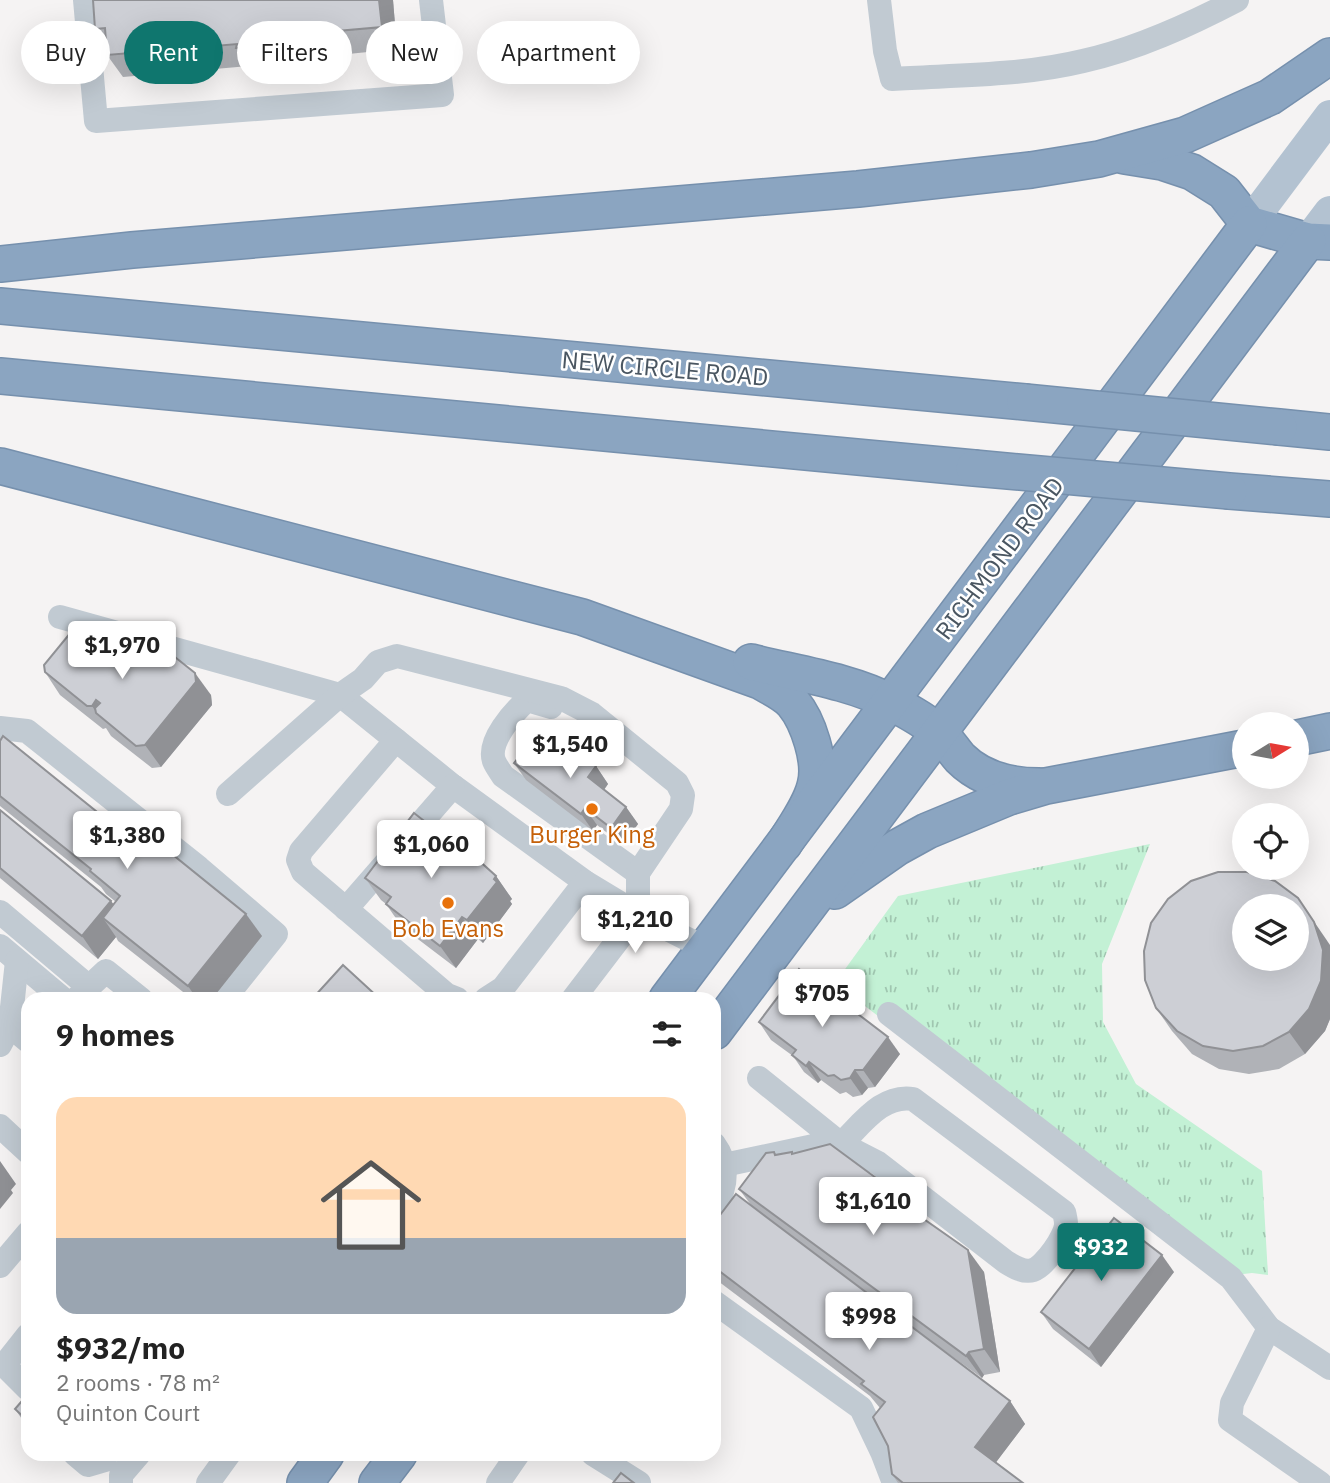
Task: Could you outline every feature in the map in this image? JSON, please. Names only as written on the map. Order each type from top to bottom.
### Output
[{"type":"highway","points":[[0,264],[132,250],[858,189],[1031,170],[1114,155],[1185,135],[1270,97],[1330,56]]},
{"type":"highway","points":[[721,1023],[939,733],[1319,242],[1249,224],[1224,192],[1192,172],[1162,162],[1114,155]]},
{"type":"highway","name":"RICHMOND ROAD","points":[[672,992],[1249,224]]},
{"type":"highway","name":"NEW CIRCLE ROAD","points":[[0,306],[1330,432]]},
{"type":"highway","points":[[0,376],[1330,499]]},
{"type":"highway","points":[[0,466],[582,617],[760,681],[794,704],[816,753],[818,769],[815,786],[785,845]]},
{"type":"highway","points":[[611,628],[868,692],[891,702],[939,733],[963,760],[979,771],[1017,786],[1046,786]]},
{"type":"highway","points":[[1309,735],[1330,731]]},
{"type":"highway","points":[[799,920],[848,880],[898,847],[971,811],[1046,786],[1232,750]]},
{"type":"highway","points":[[305,1483],[321,1461]]},
{"type":"highway","points":[[377,1483],[394,1461]]},
{"type":"main road","name":"RICHMOND ROAD","points":[[1249,224],[1330,116]]},
{"type":"main road","points":[[1319,242],[1330,212]]},
{"type":"street","points":[[85,0],[96,121],[442,95],[431,0]]},
{"type":"street","points":[[880,0],[885,51],[892,79],[997,74],[1082,62],[1140,44],[1237,0]]},
{"type":"street","points":[[60,617],[340,695],[453,786],[585,882],[638,914],[705,948]]},
{"type":"street","points":[[228,794],[340,695],[363,679],[378,662],[397,656],[561,698],[592,714],[677,783],[683,795],[681,809],[638,873],[638,914],[578,992]]},
{"type":"street","points":[[612,730],[590,730],[561,711],[527,700],[513,713],[502,730],[494,748],[494,761],[503,776],[638,873]]},
{"type":"street","points":[[0,728],[27,731],[200,868],[276,934],[230,992]]},
{"type":"street","points":[[396,740],[301,851],[299,860],[303,872],[443,992]]},
{"type":"street","points":[[346,909],[453,786]]},
{"type":"street","points":[[497,992],[503,988],[585,882]]},
{"type":"street","points":[[0,912],[81,992]]},
{"type":"street","points":[[9,953],[55,992]]},
{"type":"street","points":[[9,953],[13,1037]]},
{"type":"street","points":[[83,992],[106,971],[132,992]]},
{"type":"street","points":[[890,1014],[1231,1278],[1269,1328],[1330,1368]]},
{"type":"street","points":[[721,1155],[841,1144],[882,1104],[900,1097],[913,1099],[1064,1212],[1066,1224],[1063,1237],[1042,1265],[1032,1271],[1019,1269],[1006,1262],[878,1163],[841,1144],[759,1078]]},
{"type":"street","points":[[0,1126],[21,1146]]},
{"type":"street","points":[[721,1163],[726,1184],[721,1194]]},
{"type":"street","points":[[0,1266],[21,1241]]},
{"type":"street","points":[[721,1307],[861,1408],[894,1483]]},
{"type":"street","points":[[1269,1328],[1232,1403],[1230,1420],[1320,1483]]},
{"type":"street","points":[[21,1344],[9,1359],[8,1370],[21,1382]]},
{"type":"street","points":[[83,1461],[88,1465],[110,1465]]},
{"type":"street","points":[[208,1483],[223,1461]]},
{"type":"street","points":[[498,1483],[513,1461]]},
{"type":"street","points":[[604,1461],[639,1483]]},
{"type":"green space","points":[[1150,844],[1102,964],[1103,1022],[1136,1084],[1262,1171],[1268,1275],[1235,1275],[1093,1181],[835,983],[898,896]]},
{"type":"building","points":[[93,0],[379,0],[381,21],[366,21],[366,28],[352,30],[352,21],[237,21],[237,44],[223,45],[223,21],[124,21],[124,54],[110,55],[110,21],[94,21]]},
{"type":"building","points":[[76,626],[81,626],[113,651],[125,636],[136,645],[141,639],[151,638],[195,673],[196,682],[145,745],[136,746],[96,713],[95,708],[100,703],[96,700],[92,706],[87,706],[45,672],[44,665]]},
{"type":"building","points":[[3,736],[122,832],[131,821],[246,914],[188,986],[103,918],[120,896],[90,871],[91,869],[0,796],[0,741]]},
{"type":"building","name":"Burger King","points":[[557,737],[596,766],[588,777],[626,807],[611,828],[585,808],[581,814],[514,763],[531,742],[545,753]]},
{"type":"building","points":[[0,810],[111,901],[82,936],[0,868]]},
{"type":"building","name":"Bob Evans","points":[[414,813],[496,876],[494,879],[497,882],[467,920],[462,917],[440,946],[386,904],[391,897],[365,878]]},
{"type":"building","points":[[1218,872],[1232,872],[1232,880],[1272,880],[1293,894],[1232,894],[1232,971],[1309,971],[1309,914],[1314,922],[1323,950],[1321,981],[1309,1009],[1289,1032],[1263,1046],[1233,1051],[1203,1046],[1177,1031],[1156,1008],[1145,980],[1144,951],[1151,923],[1168,899],[1191,881]]},
{"type":"building","points":[[343,965],[372,992],[318,992]]},
{"type":"building","points":[[799,969],[888,1037],[863,1070],[855,1070],[850,1078],[841,1080],[834,1075],[828,1076],[809,1062],[806,1066],[792,1055],[796,1050],[759,1022]]},
{"type":"building","points":[[830,1144],[914,1206],[911,1210],[968,1250],[984,1349],[969,1352],[966,1356],[739,1189],[766,1153],[792,1154]]},
{"type":"building","points":[[736,1194],[1010,1401],[975,1447],[1023,1483],[903,1483],[892,1474],[888,1446],[873,1417],[885,1402],[861,1384],[864,1381],[721,1272],[721,1214]]},
{"type":"building","points":[[1114,1218],[1162,1255],[1089,1349],[1041,1312]]},
{"type":"building","points":[[21,1402],[21,1415],[15,1409]]},
{"type":"building","points":[[621,1473],[634,1483],[613,1483]]},
{"type":"place","name":"Burger King","points":[[592,809]]},
{"type":"place","name":"Bob Evans","points":[[448,903]]}]
